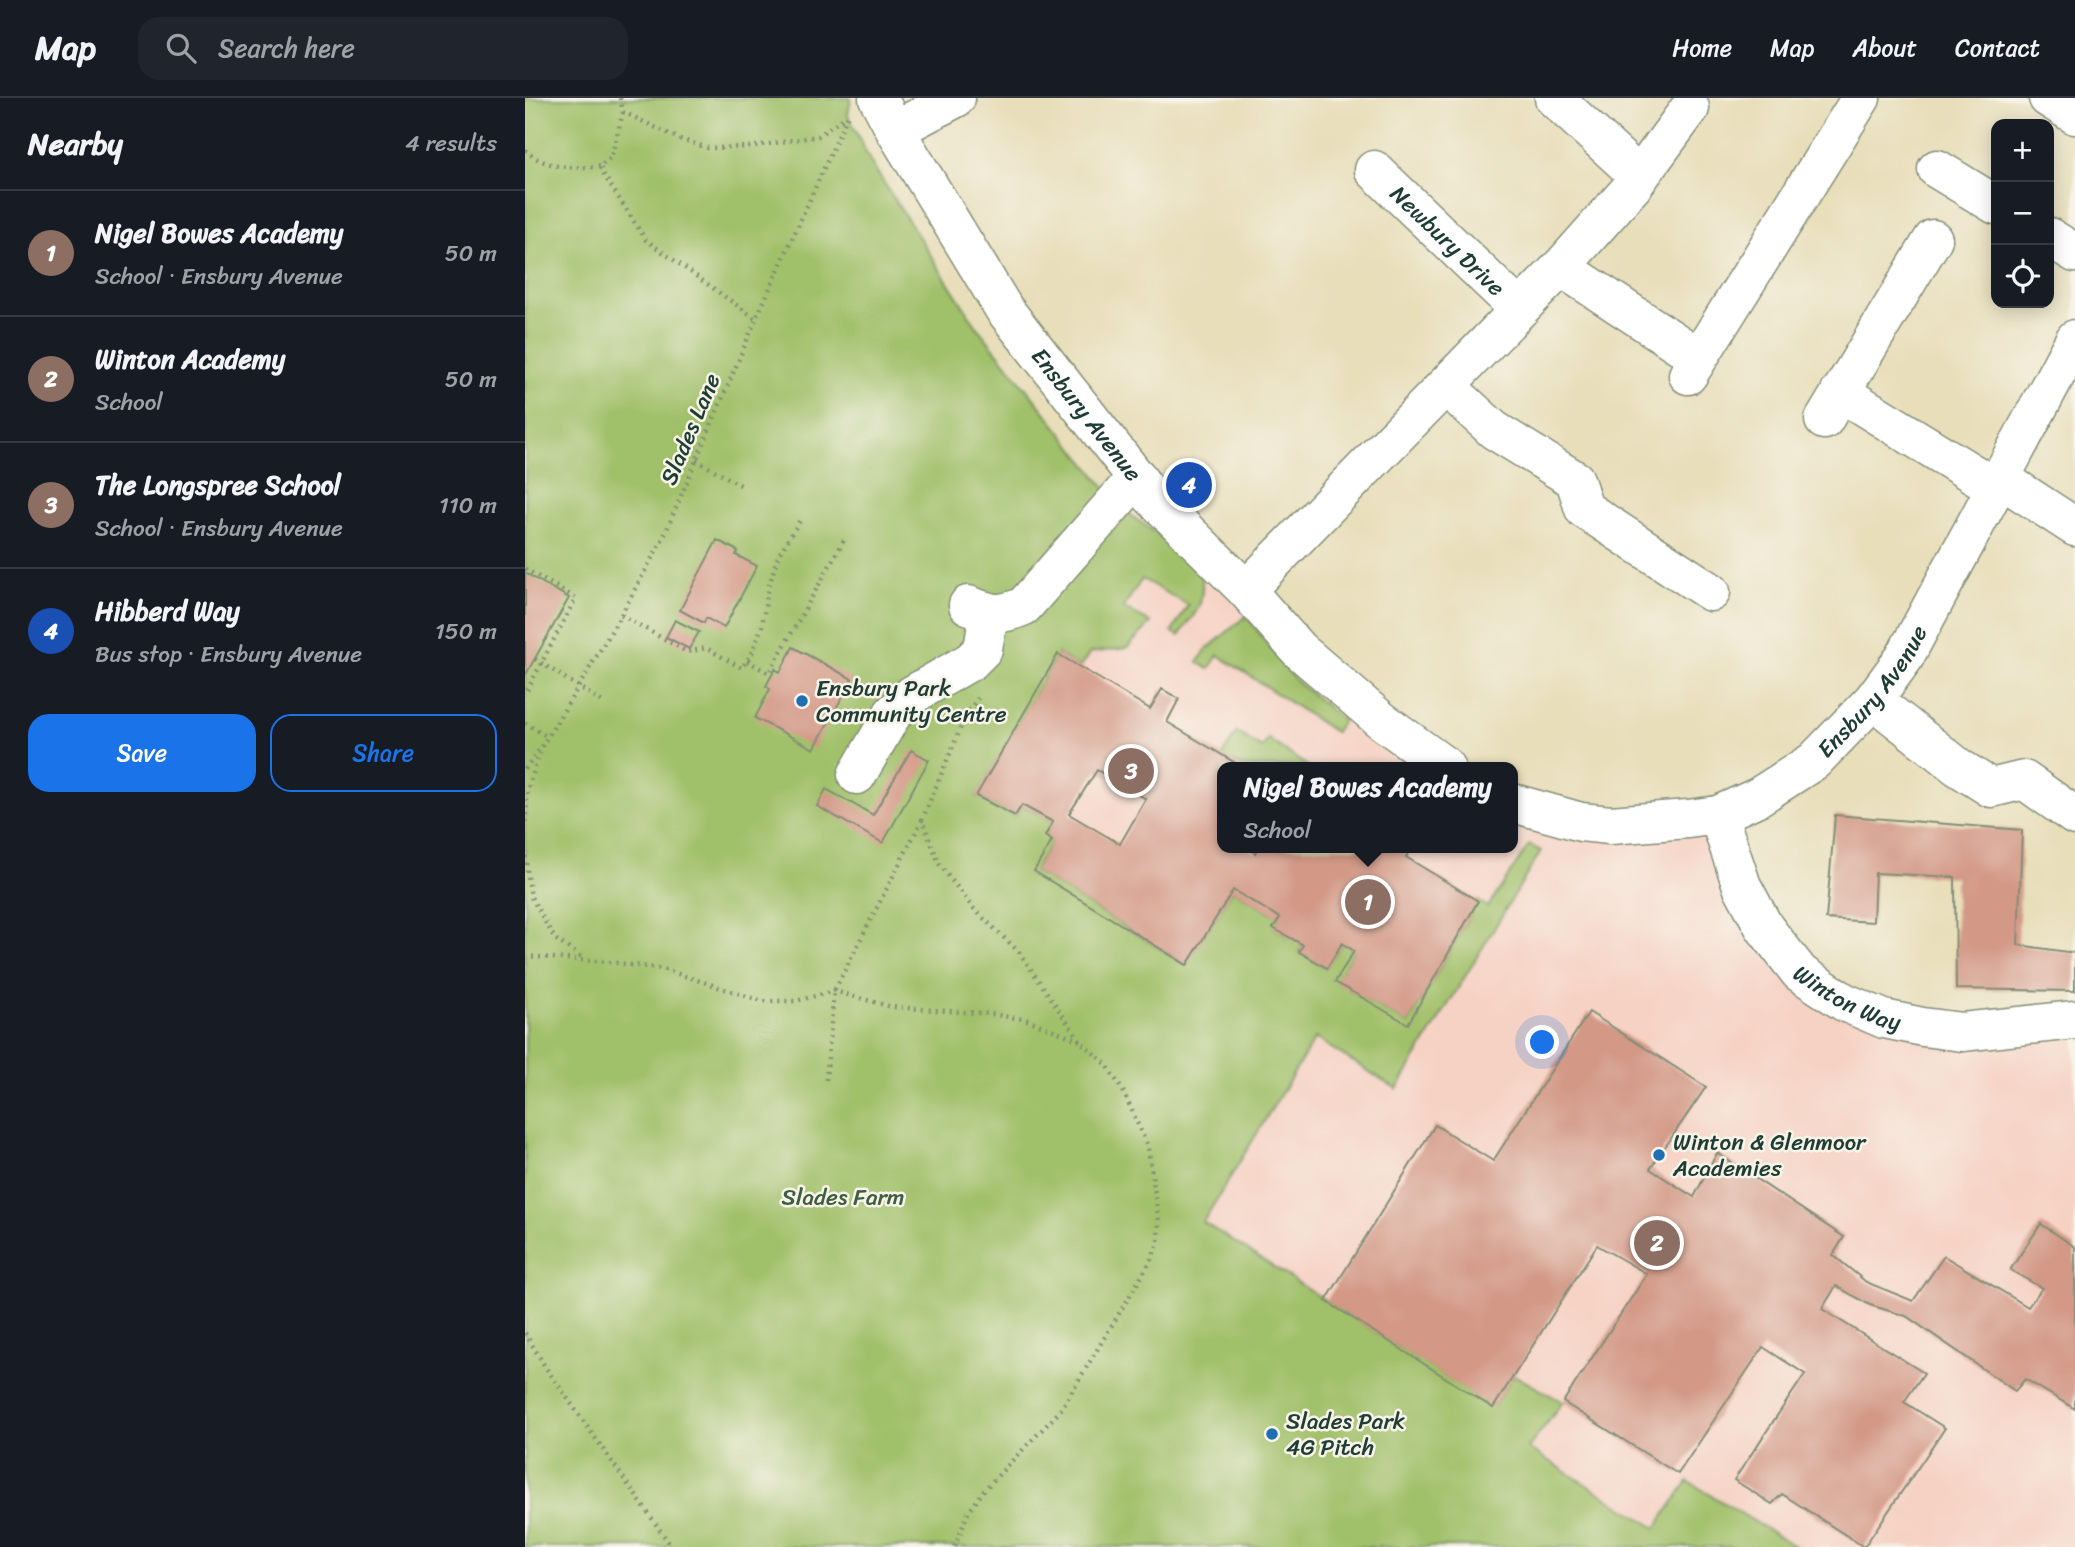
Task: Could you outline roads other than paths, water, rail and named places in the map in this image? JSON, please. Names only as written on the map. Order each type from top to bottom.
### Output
[{"type":"street","points":[[869,113],[956,98]]},
{"type":"street","points":[[1554,98],[1639,176]]},
{"type":"street","points":[[1561,267],[1693,366],[1861,98]]},
{"type":"street","points":[[2048,98],[2075,115]]},
{"type":"street","points":[[1246,590],[1561,267],[1639,176],[1690,108]]},
{"type":"street","name":"Ensbury Avenue","points":[[869,113],[1004,309],[1151,496],[1246,590],[1299,650],[1381,720],[1439,762]]},
{"type":"street","points":[[1937,169],[1991,202]]},
{"type":"street","name":"Newbury Drive","points":[[1374,170],[1520,309]]},
{"type":"street","points":[[1933,239],[1832,406],[1998,483],[2075,527]]},
{"type":"street","points":[[2054,240],[2075,253]]},
{"type":"street","name":"Ensbury Avenue","points":[[1518,804],[1581,822],[1610,825],[1717,815],[1758,797],[1814,761],[1873,700],[1904,658],[2075,339]]},
{"type":"street","points":[[1446,386],[1494,430],[1576,480],[1584,509],[1711,592]]},
{"type":"street","points":[[857,775],[893,713],[912,695],[971,661],[983,649],[978,609],[1006,614],[1024,606],[1137,477]]},
{"type":"street","points":[[1873,700],[1958,767],[1991,788],[2024,780],[2075,816]]},
{"type":"street","name":"Winton Way","points":[[1717,815],[1742,886],[1764,927],[1800,973],[1844,1002],[1884,1019],[1962,1032],[2075,1020]]},
{"type":"place","name":"Hibberd Way","points":[[1189,485]]},
{"type":"place","name":"Ensbury Park Community Centre","points":[[802,701]]},
{"type":"place","name":"The Longspree School","points":[[1131,771]]},
{"type":"place","name":"Nigel Bowes Academy","points":[[1368,902]]},
{"type":"place","name":"Winton & Glenmoor Academies","points":[[1659,1155]]},
{"type":"place","name":"Winton Academy","points":[[1657,1243]]},
{"type":"place","name":"Slades Park 4G Pitch","points":[[1272,1434]]},
{"type":"park label","name":"Slades Farm","points":[[843,1197]]}]
